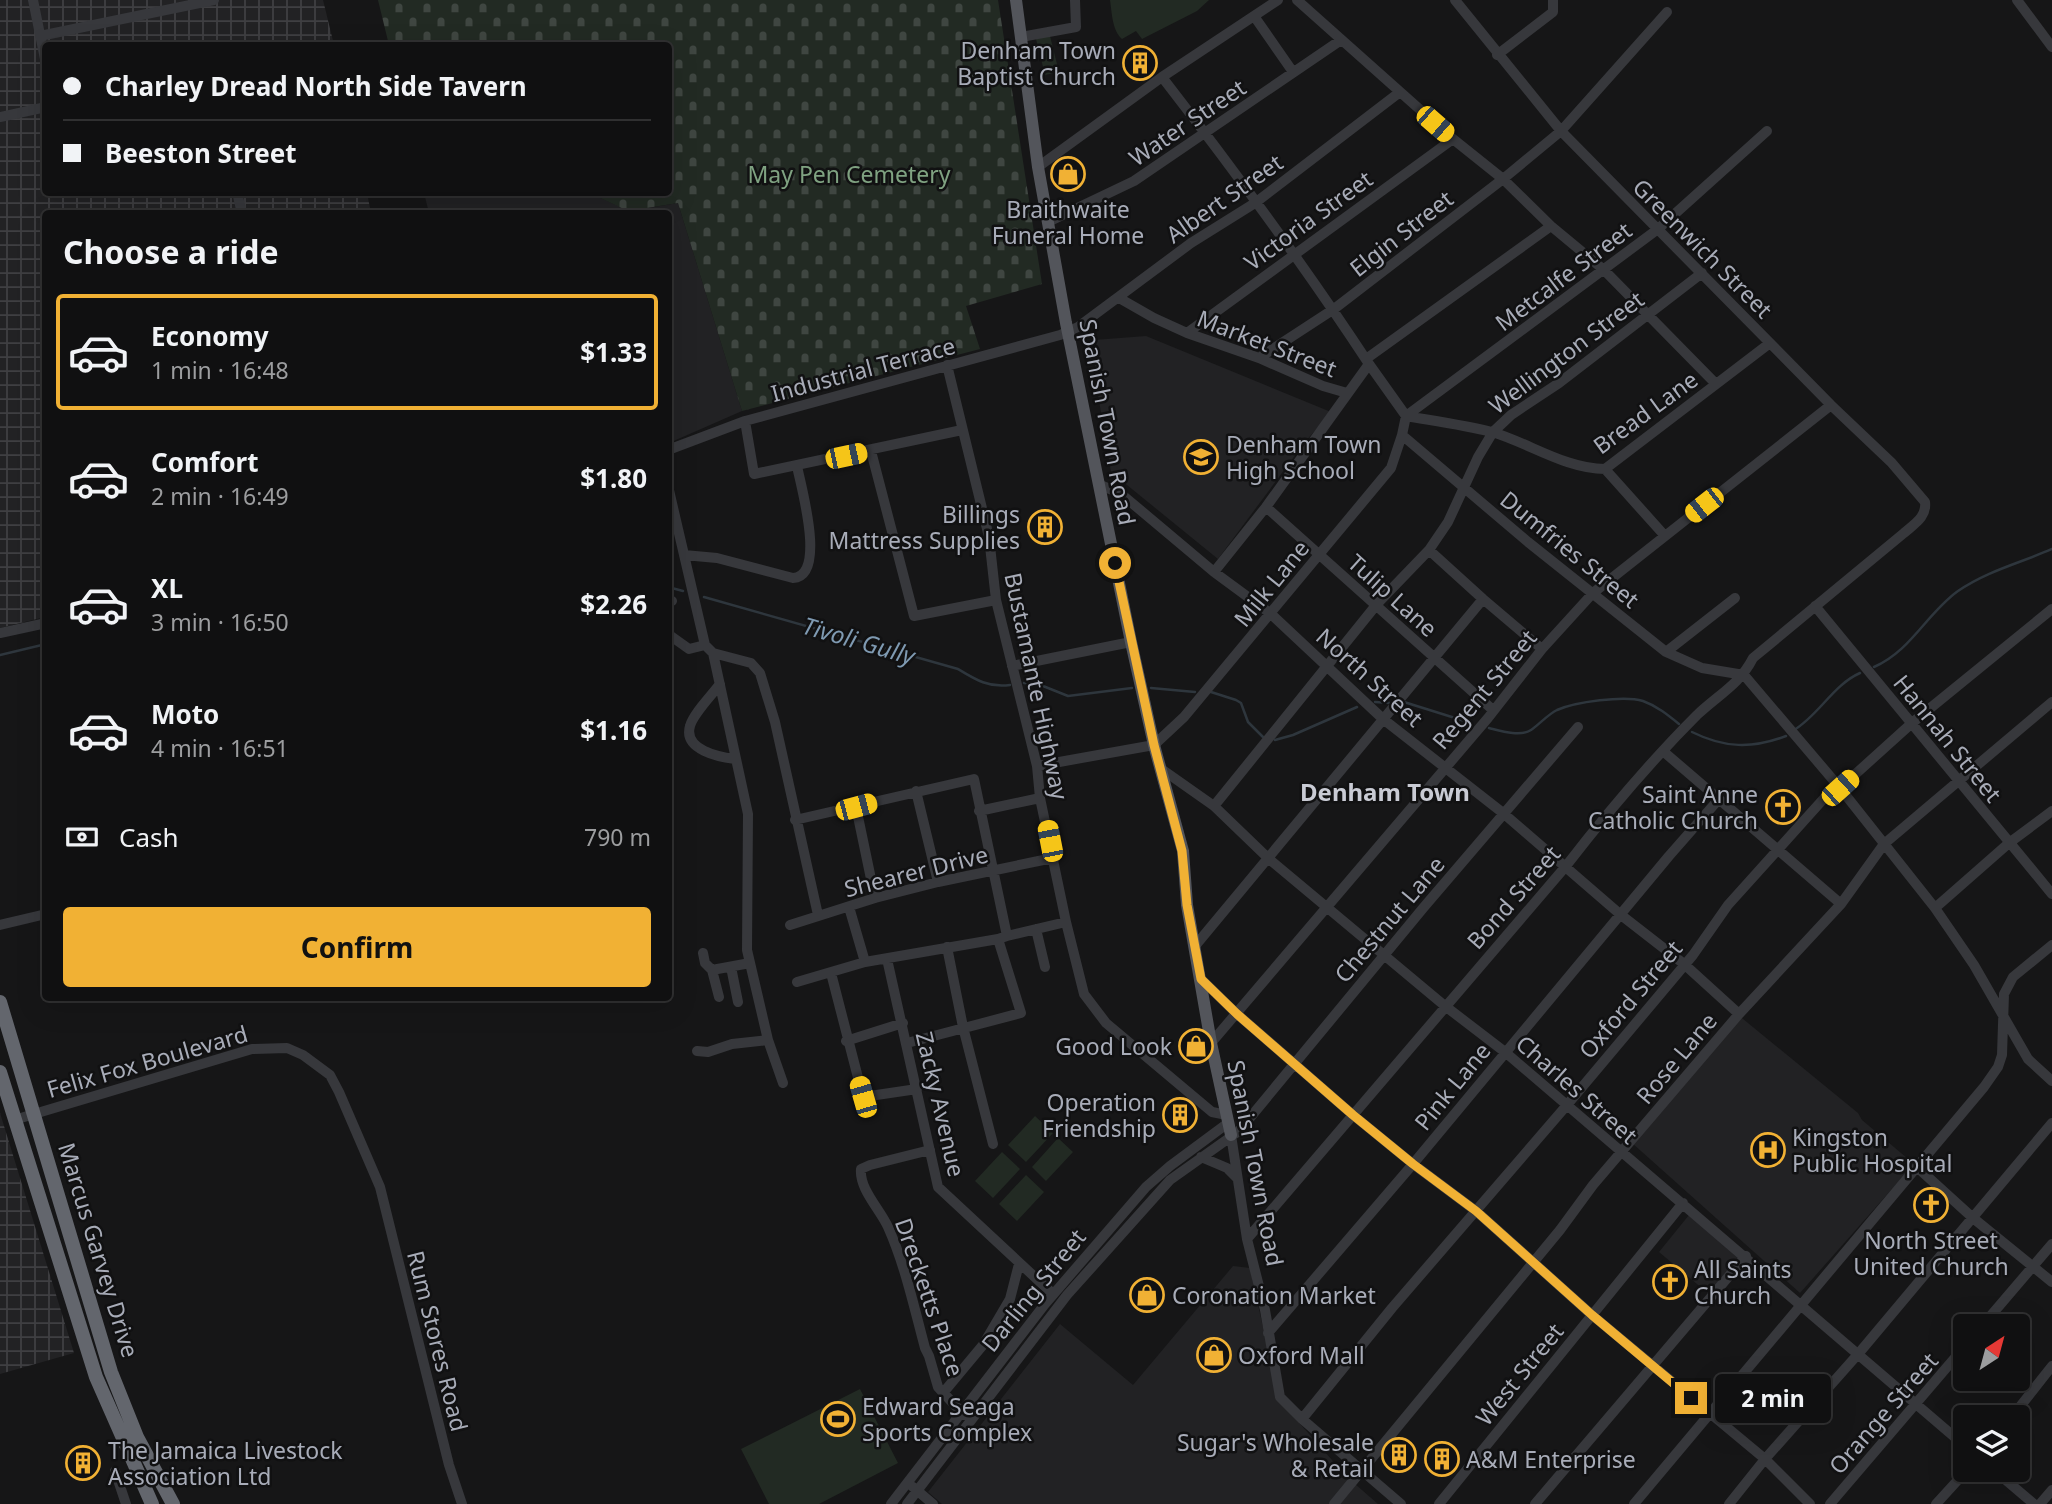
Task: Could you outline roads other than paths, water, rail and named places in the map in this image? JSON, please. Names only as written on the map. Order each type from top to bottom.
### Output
[{"type":"highway","name":"Marcus Garvey Drive","points":[[0,1002],[111,1372],[137,1437],[173,1504]]},
{"type":"highway","name":"Marcus Garvey Drive","points":[[0,1072],[96,1377],[152,1504]]},
{"type":"main road","name":"Spanish Town Road","points":[[1016,0],[1048,222],[1131,642],[1182,851],[1187,905],[1211,1043],[1229,1124]]},
{"type":"street","points":[[33,0],[42,45]]},
{"type":"street","points":[[40,36],[214,0]]},
{"type":"street","points":[[1021,37],[1076,27],[1075,0]]},
{"type":"street","points":[[1038,167],[1162,77],[1278,0]]},
{"type":"street","points":[[1297,0],[1604,270],[1716,384]]},
{"type":"street","name":"Greenwich Street","points":[[1455,0],[1561,131],[1831,405],[1891,462],[1925,502],[1926,510],[1922,516]]},
{"type":"street","points":[[1497,55],[1553,12],[1553,0]]},
{"type":"street","points":[[2017,0],[2052,47]]},
{"type":"street","name":"Elgin Street","points":[[1259,358],[1334,309],[1561,131],[1667,12]]},
{"type":"street","points":[[1254,16],[1293,72]]},
{"type":"street","name":"Water Street","points":[[1048,222],[1133,181],[1341,40]]},
{"type":"street","points":[[1162,77],[1294,253],[1367,362],[1551,226]]},
{"type":"street","name":"Albert Street","points":[[1069,331],[1119,298],[1191,243],[1255,203],[1400,92]]},
{"type":"street","points":[[0,117],[42,108]]},
{"type":"street","name":"Metcalfe Street","points":[[1406,416],[1658,229],[1767,131]]},
{"type":"street","name":"Victoria Street","points":[[1187,333],[1453,139]]},
{"type":"street","name":"Wellington Street","points":[[1214,806],[1377,604],[1429,550],[1448,522],[1478,457],[1493,432],[1511,415],[1559,383],[1702,273]]},
{"type":"street","name":"Market Street","points":[[1119,298],[1187,333],[1347,393],[1367,362],[1406,416]]},
{"type":"street","name":"Industrial Terrace","points":[[672,448],[745,421],[1069,331]]},
{"type":"street","name":"Bread Lane","points":[[1493,432],[1555,457],[1593,469],[1605,469],[1770,343]]},
{"type":"street","name":"Bustamante Highway","points":[[947,365],[989,537],[996,600],[1037,766],[1040,798],[1084,994],[1106,1023],[1229,1124]]},
{"type":"street","points":[[1214,572],[1266,507],[1347,393]]},
{"type":"street","name":"Regent Street","points":[[1211,1043],[1542,649],[1593,593],[1831,405]]},
{"type":"street","points":[[1402,435],[1406,416],[1493,432]]},
{"type":"street","points":[[745,421],[754,474],[962,430]]},
{"type":"street","name":"Dumfries Street","points":[[1402,435],[1666,652],[1702,668],[1744,675]]},
{"type":"street","name":"Milk Lane","points":[[1154,745],[1184,717],[1391,468],[1402,435]]},
{"type":"street","points":[[871,451],[914,616],[996,600]]},
{"type":"street","points":[[684,555],[717,558],[800,578],[810,559],[810,531],[797,466]]},
{"type":"street","points":[[1605,469],[1665,536]]},
{"type":"street","name":"North Street","points":[[1100,485],[1120,493],[1214,572],[1271,614],[1383,719],[1503,813],[1621,915],[1684,964],[1739,1014]]},
{"type":"street","points":[[672,503],[705,645],[713,653],[751,663],[760,673],[775,722],[818,915]]},
{"type":"street","name":"Tulip Lane","points":[[1266,507],[1493,710]]},
{"type":"street","name":"Bond Street","points":[[1247,1239],[1566,866],[1611,807],[1698,715],[1744,675],[1754,658],[1922,516]]},
{"type":"street","points":[[1429,550],[1542,649]]},
{"type":"street","points":[[1666,652],[1735,598]]},
{"type":"street","points":[[1195,946],[1483,599]]},
{"type":"street","name":"Hannah Street","points":[[1815,606],[2052,894]]},
{"type":"street","points":[[1840,788],[1912,723],[2051,611]]},
{"type":"street","points":[[0,633],[42,624]]},
{"type":"street","points":[[672,637],[689,649],[705,645]]},
{"type":"street","points":[[1012,666],[1131,642]]},
{"type":"street","points":[[713,653],[748,814],[745,928],[750,963],[768,1041],[783,1083]]},
{"type":"street","points":[[1744,675],[1840,788],[1935,908],[1974,965],[2028,1059],[2052,1081]]},
{"type":"street","points":[[720,684],[690,724],[689,734],[696,746],[708,753],[735,759]]},
{"type":"street","name":"Rose Lane","points":[[1334,1504],[1621,1153],[1739,1014],[1841,904],[1884,844],[2052,702]]},
{"type":"street","name":"Chestnut Lane","points":[[1229,1124],[1239,1131],[1577,727]]},
{"type":"street","points":[[1037,766],[1154,745]]},
{"type":"street","points":[[1664,751],[1841,904]]},
{"type":"street","name":"Charles Street","points":[[1160,768],[1214,806],[1269,859],[1445,1006],[1505,1052],[1953,1436]]},
{"type":"street","points":[[795,820],[974,779],[979,811],[995,871],[1003,938],[1021,1013],[907,1043]]},
{"type":"street","points":[[916,791],[938,882]]},
{"type":"street","name":"Oxford Street","points":[[1301,1419],[1392,1308],[1693,955],[1728,905],[1827,795]]},
{"type":"street","points":[[979,811],[1040,798]]},
{"type":"street","name":"Pink Lane","points":[[1268,1333],[1719,799]]},
{"type":"street","points":[[856,807],[875,898]]},
{"type":"street","points":[[1935,908],[2008,843],[2052,811]]},
{"type":"street","name":"Shearer Drive","points":[[790,925],[875,898],[1053,858]]},
{"type":"street","points":[[849,907],[865,962]]},
{"type":"street","points":[[0,925],[42,915]]},
{"type":"street","points":[[797,982],[865,962],[1003,938],[1066,922]]},
{"type":"street","points":[[1036,929],[1045,967]]},
{"type":"street","points":[[1634,1504],[1984,1087],[1998,1067],[2002,1055],[2004,994],[2013,978],[2052,944]]},
{"type":"street","points":[[947,947],[963,1027],[993,1144]]},
{"type":"street","points":[[703,953],[705,963],[712,970],[719,997]]},
{"type":"street","name":"Zacky Avenue","points":[[887,959],[938,1187],[1053,1294]]},
{"type":"street","points":[[712,970],[750,963]]},
{"type":"street","points":[[731,967],[738,1002]]},
{"type":"street","points":[[831,973],[846,1041],[863,1097],[917,1088]]},
{"type":"street","points":[[1201,979],[1353,1115],[1476,1211],[1592,1315],[1765,1459],[1811,1504]]},
{"type":"street","points":[[846,1041],[903,1023]]},
{"type":"street","points":[[697,1051],[708,1052],[732,1044],[768,1041]]},
{"type":"street","name":"Felix Fox Boulevard","points":[[14,1120],[252,1049],[287,1048],[303,1055],[330,1075],[380,1187]]},
{"type":"street","points":[[1728,1504],[2052,1123]]},
{"type":"street","name":"Darling Street","points":[[907,1504],[1067,1295],[1154,1195],[1201,1157],[1229,1124]]},
{"type":"street","name":"Darling Street","points":[[891,1504],[1053,1294],[1146,1187],[1170,1166],[1229,1124]]},
{"type":"street","name":"Spanish Town Road","points":[[1229,1124],[1247,1239],[1265,1310],[1280,1397],[1301,1419],[1401,1504]]},
{"type":"street","name":"Drecketts Place","points":[[930,1150],[870,1165],[861,1169],[860,1174],[899,1256],[938,1387],[960,1412],[970,1419]]},
{"type":"street","points":[[1201,1157],[1227,1168],[1238,1179]]},
{"type":"street","points":[[1918,1168],[1973,1218],[2052,1282]]},
{"type":"street","name":"Rum Stores Road","points":[[380,1187],[449,1465],[462,1504]]},
{"type":"street","name":"West Street","points":[[1439,1504],[1683,1203]]},
{"type":"street","points":[[1992,1314],[2052,1244]]},
{"type":"street","points":[[1535,1504],[1746,1256]]},
{"type":"street","points":[[943,1393],[983,1345],[1010,1299],[1019,1264]]},
{"type":"street","name":"Orange Street","points":[[1830,1504],[1953,1360]]},
{"type":"street","points":[[2021,1405],[2052,1366]]},
{"type":"street","points":[[115,1471],[126,1504]]},
{"type":"street","points":[[1936,1504],[1956,1482]]},
{"type":"street","points":[[2008,1482],[2034,1504]]},
{"type":"street","points":[[907,1483],[933,1504]]},
{"type":"street","points":[[2040,1504],[2052,1490]]},
{"type":"waterway","name":"Tivoli Gully","points":[[1874,667],[1909,642],[1958,591],[1992,573],[2052,549]]},
{"type":"waterway","name":"Tivoli Gully","points":[[672,588],[683,591]]},
{"type":"waterway","name":"Tivoli Gully","points":[[704,597],[958,669],[989,684],[1010,685]]},
{"type":"waterway","name":"Tivoli Gully","points":[[0,655],[42,645]]},
{"type":"waterway","name":"Tivoli Gully","points":[[1794,730],[1850,678],[1860,673]]},
{"type":"waterway","name":"Tivoli Gully","points":[[1024,683],[1038,684],[1068,696],[1132,688]]},
{"type":"waterway","name":"Tivoli Gully","points":[[1151,688],[1195,692]]},
{"type":"waterway","name":"Tivoli Gully","points":[[1211,692],[1241,703],[1248,722],[1263,737]]},
{"type":"waterway","name":"Tivoli Gully","points":[[1489,728],[1510,733],[1527,732],[1553,712],[1565,707],[1600,700],[1624,699],[1648,703],[1679,724]]},
{"type":"waterway","name":"Tivoli Gully","points":[[1375,702],[1390,703]]},
{"type":"waterway","name":"Tivoli Gully","points":[[1404,702],[1471,723]]},
{"type":"waterway","name":"Tivoli Gully","points":[[1275,740],[1357,707]]},
{"type":"waterway","name":"Tivoli Gully","points":[[1692,732],[1715,741],[1738,745],[1761,743],[1786,736]]},
{"type":"place","name":"Denham Town Baptist Church","points":[[1140,63]]},
{"type":"place","name":"Braithwaite Funeral Home","points":[[1068,174]]},
{"type":"place","name":"Denham Town High School","points":[[1201,457]]},
{"type":"place","name":"Billings Mattress Supplies","points":[[1045,527]]},
{"type":"place","name":"Saint Anne Catholic Church","points":[[1783,807]]},
{"type":"place","name":"Good Look","points":[[1196,1046]]},
{"type":"place","name":"Operation Friendship","points":[[1180,1115]]},
{"type":"place","name":"Kingston Public Hospital","points":[[1768,1150]]},
{"type":"place","name":"North Street United Church","points":[[1931,1205]]},
{"type":"place","name":"All Saints Church","points":[[1670,1282]]},
{"type":"place","name":"Coronation Market","points":[[1147,1295]]},
{"type":"place","name":"Oxford Mall","points":[[1214,1355]]},
{"type":"place","name":"Edward Seaga Sports Complex","points":[[838,1419]]},
{"type":"place","name":"Sugar's Wholesale & Retail","points":[[1399,1455]]},
{"type":"place","name":"A&M Enterprise","points":[[1442,1459]]},
{"type":"place","name":"The Jamaica Livestock Association Ltd","points":[[83,1463]]},
{"type":"district","name":"Denham Town","points":[[1385,791]]},
{"type":"park label","name":"May Pen Cemetery","points":[[849,174]]}]
